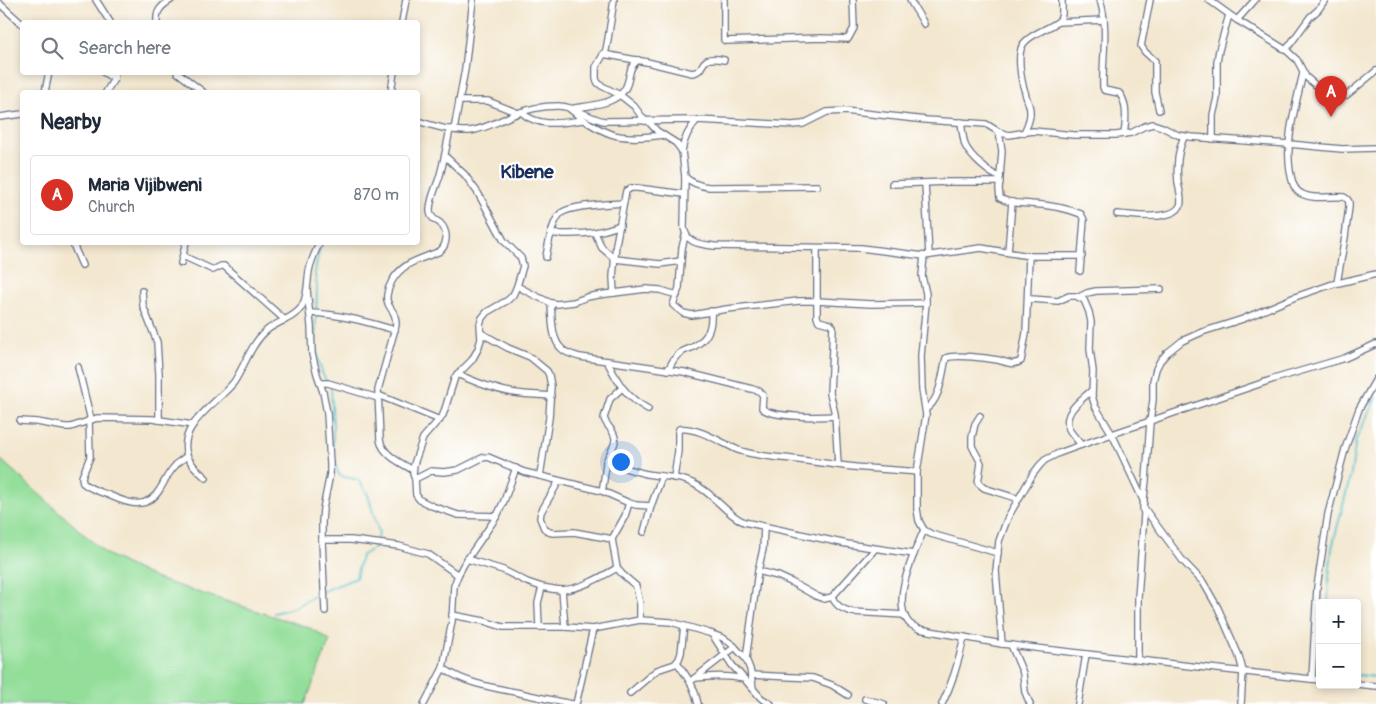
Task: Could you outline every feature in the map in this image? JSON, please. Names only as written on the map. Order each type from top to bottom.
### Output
[{"type":"street","points":[[96,0],[109,20]]},
{"type":"street","points":[[157,20],[160,7],[171,0]]},
{"type":"street","points":[[402,20],[406,0]]},
{"type":"street","points":[[412,470],[392,457],[381,446],[378,397],[380,380],[396,325],[396,314],[387,299],[388,288],[394,277],[405,265],[440,251],[446,242],[444,228],[432,218],[430,212],[460,102],[473,0]]},
{"type":"street","points":[[614,0],[608,40],[596,67],[596,79],[602,86],[620,95],[634,106],[646,121],[657,131],[676,143],[682,151]]},
{"type":"street","points":[[724,0],[724,40],[726,42],[822,38],[848,39],[854,28],[853,0]]},
{"type":"street","points":[[910,0],[924,24]]},
{"type":"street","points":[[1058,22],[1062,14],[1062,0]]},
{"type":"street","points":[[1100,0],[1104,20],[1103,87],[1107,92],[1119,93],[1122,96],[1125,116],[1124,134]]},
{"type":"street","points":[[1150,0],[1142,46],[1145,52],[1155,61],[1155,96],[1158,110]]},
{"type":"street","points":[[1209,0],[1237,20],[1286,50],[1297,60],[1303,73],[1319,88],[1341,96],[1347,94],[1376,71]]},
{"type":"street","points":[[1237,20],[1255,0]]},
{"type":"street","points":[[1286,50],[1325,0]]},
{"type":"street","points":[[0,4],[20,22]]},
{"type":"street","points":[[1213,139],[1213,115],[1217,98],[1217,62],[1230,15]]},
{"type":"street","points":[[1024,133],[1030,119],[1030,109],[1022,82],[1020,52],[1025,42],[1036,33],[1058,22],[1104,20]]},
{"type":"street","points":[[603,54],[692,73],[702,69],[704,63],[708,60],[724,60]]},
{"type":"street","points":[[420,121],[470,131],[520,112],[546,107],[570,108],[597,105],[620,95],[628,84],[632,65],[638,60]]},
{"type":"street","points":[[1303,73],[1290,128],[1290,171],[1296,191],[1308,196],[1344,197],[1349,202],[1346,237],[1337,283]]},
{"type":"street","points":[[45,90],[48,75]]},
{"type":"street","points":[[181,75],[200,90]]},
{"type":"street","points":[[391,90],[394,75]]},
{"type":"street","points":[[107,90],[115,76]]},
{"type":"street","points":[[460,102],[488,101],[520,112],[532,120],[544,123],[584,120]]},
{"type":"street","points":[[570,108],[577,116],[612,134],[650,137],[663,135]]},
{"type":"street","points":[[570,108],[600,120],[697,120],[792,125],[803,124],[827,112],[839,111],[986,124],[999,132],[1009,135],[1033,131],[1074,135],[1124,134],[1153,124],[1184,137],[1342,149],[1376,148]]},
{"type":"street","points":[[1,115],[20,114]]},
{"type":"street","points":[[697,120],[687,133],[682,151],[685,177],[685,236],[682,248],[679,288],[673,304],[678,310],[692,315],[779,303],[817,301],[871,304],[926,303]]},
{"type":"street","points":[[961,122],[965,144],[969,152],[1000,179]]},
{"type":"street","points":[[999,132],[1002,151],[1000,198],[1012,202],[1063,209],[1081,214],[1084,220],[1080,271]]},
{"type":"street","points":[[1117,214],[1162,215],[1172,213],[1179,208],[1181,201],[1178,166],[1180,148],[1184,137]]},
{"type":"street","points":[[445,156],[470,181],[504,241],[522,260],[523,266],[513,295],[483,316],[480,324],[481,339],[478,349],[472,360],[452,383],[443,415],[423,438],[412,470],[415,479],[416,495],[420,500],[458,515],[497,516]]},
{"type":"street","points":[[685,177],[697,185],[709,187],[817,186]]},
{"type":"street","points":[[892,184],[1000,179]]},
{"type":"street","points":[[925,183],[926,256],[922,276],[926,303],[921,356],[922,389],[926,409],[917,472],[917,509],[919,521],[924,530],[931,534],[998,554]]},
{"type":"street","points":[[614,293],[615,259],[626,192],[631,188],[684,194]]},
{"type":"street","points":[[1008,252],[1012,202]]},
{"type":"street","points":[[546,257],[551,234],[559,216],[564,212],[587,206],[623,203]]},
{"type":"street","points":[[551,234],[594,233],[609,230],[620,225]]},
{"type":"street","points":[[594,233],[602,248],[615,259],[660,264],[682,261]]},
{"type":"street","points":[[685,236],[689,240],[714,246],[861,248],[926,256],[981,248],[1029,256],[1082,256]]},
{"type":"street","points":[[73,245],[82,265]]},
{"type":"street","points":[[185,245],[182,260],[213,270],[224,266],[285,320]]},
{"type":"street","points":[[206,478],[196,469],[187,456],[185,442],[188,433],[193,425],[233,383],[260,338],[269,328],[285,320],[300,309],[305,301],[311,262],[319,245]]},
{"type":"street","points":[[817,248],[818,319],[832,324],[833,327],[829,386],[835,416],[838,465]]},
{"type":"street","points":[[926,409],[937,394],[948,356],[1000,360],[1016,364],[1021,361],[1026,333],[1029,256]]},
{"type":"street","points":[[1138,660],[1138,597],[1144,514],[1143,504],[1153,400],[1153,381],[1160,361],[1174,347],[1202,332],[1243,319],[1295,297],[1337,283],[1376,274]]},
{"type":"street","points":[[517,286],[551,303],[564,304],[587,297],[652,289],[677,295]]},
{"type":"street","points":[[1079,297],[1096,291],[1161,289]]},
{"type":"street","points":[[307,290],[312,354],[327,413],[330,474],[323,509],[322,540],[326,610]]},
{"type":"street","points":[[142,291],[143,306],[157,342],[159,420]]},
{"type":"street","points":[[1028,300],[1058,301],[1072,296],[1084,300],[1091,322],[1090,352],[1093,371],[1091,390],[1095,406],[1112,434],[1143,504],[1183,561],[1206,586],[1218,608],[1244,671],[1241,704]]},
{"type":"street","points":[[551,303],[552,325],[557,342],[560,349],[568,353],[580,357],[700,376],[759,391],[763,395],[762,408],[767,412],[800,417],[835,416]]},
{"type":"street","points":[[668,370],[679,353],[694,346],[706,336],[712,324],[711,311]]},
{"type":"street","points":[[310,313],[352,318],[395,330]]},
{"type":"street","points":[[481,333],[508,348],[530,357],[538,362],[550,375],[551,396],[548,432],[540,476]]},
{"type":"street","points":[[1002,644],[997,585],[998,554],[1002,531],[1008,517],[1040,464],[1059,453],[1081,445],[1274,379],[1345,358],[1376,344]]},
{"type":"street","points":[[607,361],[622,388],[636,403],[648,409]]},
{"type":"street","points":[[78,367],[90,420],[90,457],[82,477],[83,483],[131,504],[142,503],[156,495],[174,466],[187,456]]},
{"type":"street","points":[[458,374],[486,386],[504,391],[551,396]]},
{"type":"street","points":[[1312,679],[1317,586],[1328,514],[1345,449],[1359,409],[1376,379]]},
{"type":"street","points":[[320,383],[328,383],[378,397],[440,420]]},
{"type":"street","points":[[602,492],[606,462],[614,447],[615,438],[604,418],[610,399],[622,388]]},
{"type":"street","points":[[1081,445],[1068,426],[1068,416],[1091,390]]},
{"type":"street","points":[[980,416],[975,424],[972,437],[972,446],[981,463],[978,483],[984,488],[1019,499]]},
{"type":"street","points":[[20,420],[65,428],[102,418],[159,420],[193,425]]},
{"type":"street","points":[[674,478],[678,451],[678,432],[682,429],[692,430],[753,454],[854,468],[878,468],[917,472]]},
{"type":"street","points":[[415,479],[431,471],[458,470],[485,457],[540,476],[602,492],[629,503],[651,506]]},
{"type":"street","points":[[606,462],[648,474],[692,482],[714,498],[720,506],[736,519],[764,527],[875,549],[914,554]]},
{"type":"street","points":[[424,704],[443,668],[452,615],[454,586],[458,574],[497,516],[516,468]]},
{"type":"street","points":[[644,532],[662,476]]},
{"type":"street","points":[[559,481],[541,512],[540,518],[544,528],[553,533],[574,532],[612,539]]},
{"type":"street","points":[[629,503],[625,516],[612,539],[617,568],[636,586],[640,604],[640,620]]},
{"type":"street","points":[[753,688],[746,659],[758,571],[763,549],[764,527]]},
{"type":"street","points":[[924,530],[906,574],[902,601],[905,615],[909,622],[919,629],[1002,644],[1316,680]]},
{"type":"street","points":[[322,540],[351,540],[399,546],[428,554],[458,574]]},
{"type":"street","points":[[758,571],[778,576],[824,599],[832,597],[875,549]]},
{"type":"street","points":[[467,559],[503,570],[542,587],[562,590],[583,585],[617,568]]},
{"type":"street","points":[[539,627],[538,603],[542,587]]},
{"type":"street","points":[[562,590],[565,627]]},
{"type":"street","points":[[832,597],[836,605],[852,612],[905,615]]},
{"type":"street","points":[[452,615],[503,627],[593,629],[640,620],[671,622],[723,638],[746,659]]},
{"type":"street","points":[[630,693],[657,670],[669,667],[677,662],[681,653],[684,626]]},
{"type":"street","points":[[443,668],[461,678],[480,684],[575,704],[580,692],[593,629]]},
{"type":"street","points":[[712,634],[725,656],[744,679],[761,698],[771,704]]},
{"type":"street","points":[[942,704],[952,682],[964,638]]},
{"type":"street","points":[[1011,645],[1022,673],[1025,692],[1030,704]]},
{"type":"street","points":[[692,679],[735,647]]},
{"type":"street","points":[[1078,704],[1086,654]]},
{"type":"street","points":[[677,662],[692,679],[698,704]]},
{"type":"street","points":[[692,679],[721,675],[744,679]]},
{"type":"street","points":[[751,675],[813,678],[832,685],[848,695]]},
{"type":"street","points":[[1361,684],[1376,686]]},
{"type":"street","points":[[865,699],[884,704]]},
{"type":"green space","points":[[0,459],[106,554],[157,579],[310,628],[330,640],[305,704],[0,704]]},
{"type":"waterway","points":[[320,247],[315,274],[317,286],[316,348],[318,361],[327,382]]},
{"type":"waterway","points":[[274,613],[293,608],[321,592],[356,578],[361,556],[374,548],[379,533],[368,495],[359,480],[340,476],[337,471],[333,459],[330,386]]},
{"type":"waterway","points":[[1328,599],[1332,548],[1351,474],[1356,439],[1376,398]]},
{"type":"waterway","points":[[1361,675],[1376,677]]},
{"type":"place","name":"Maria Vijibweni","points":[[1331,117]]},
{"type":"district","name":"Kibene","points":[[527,172]]}]
